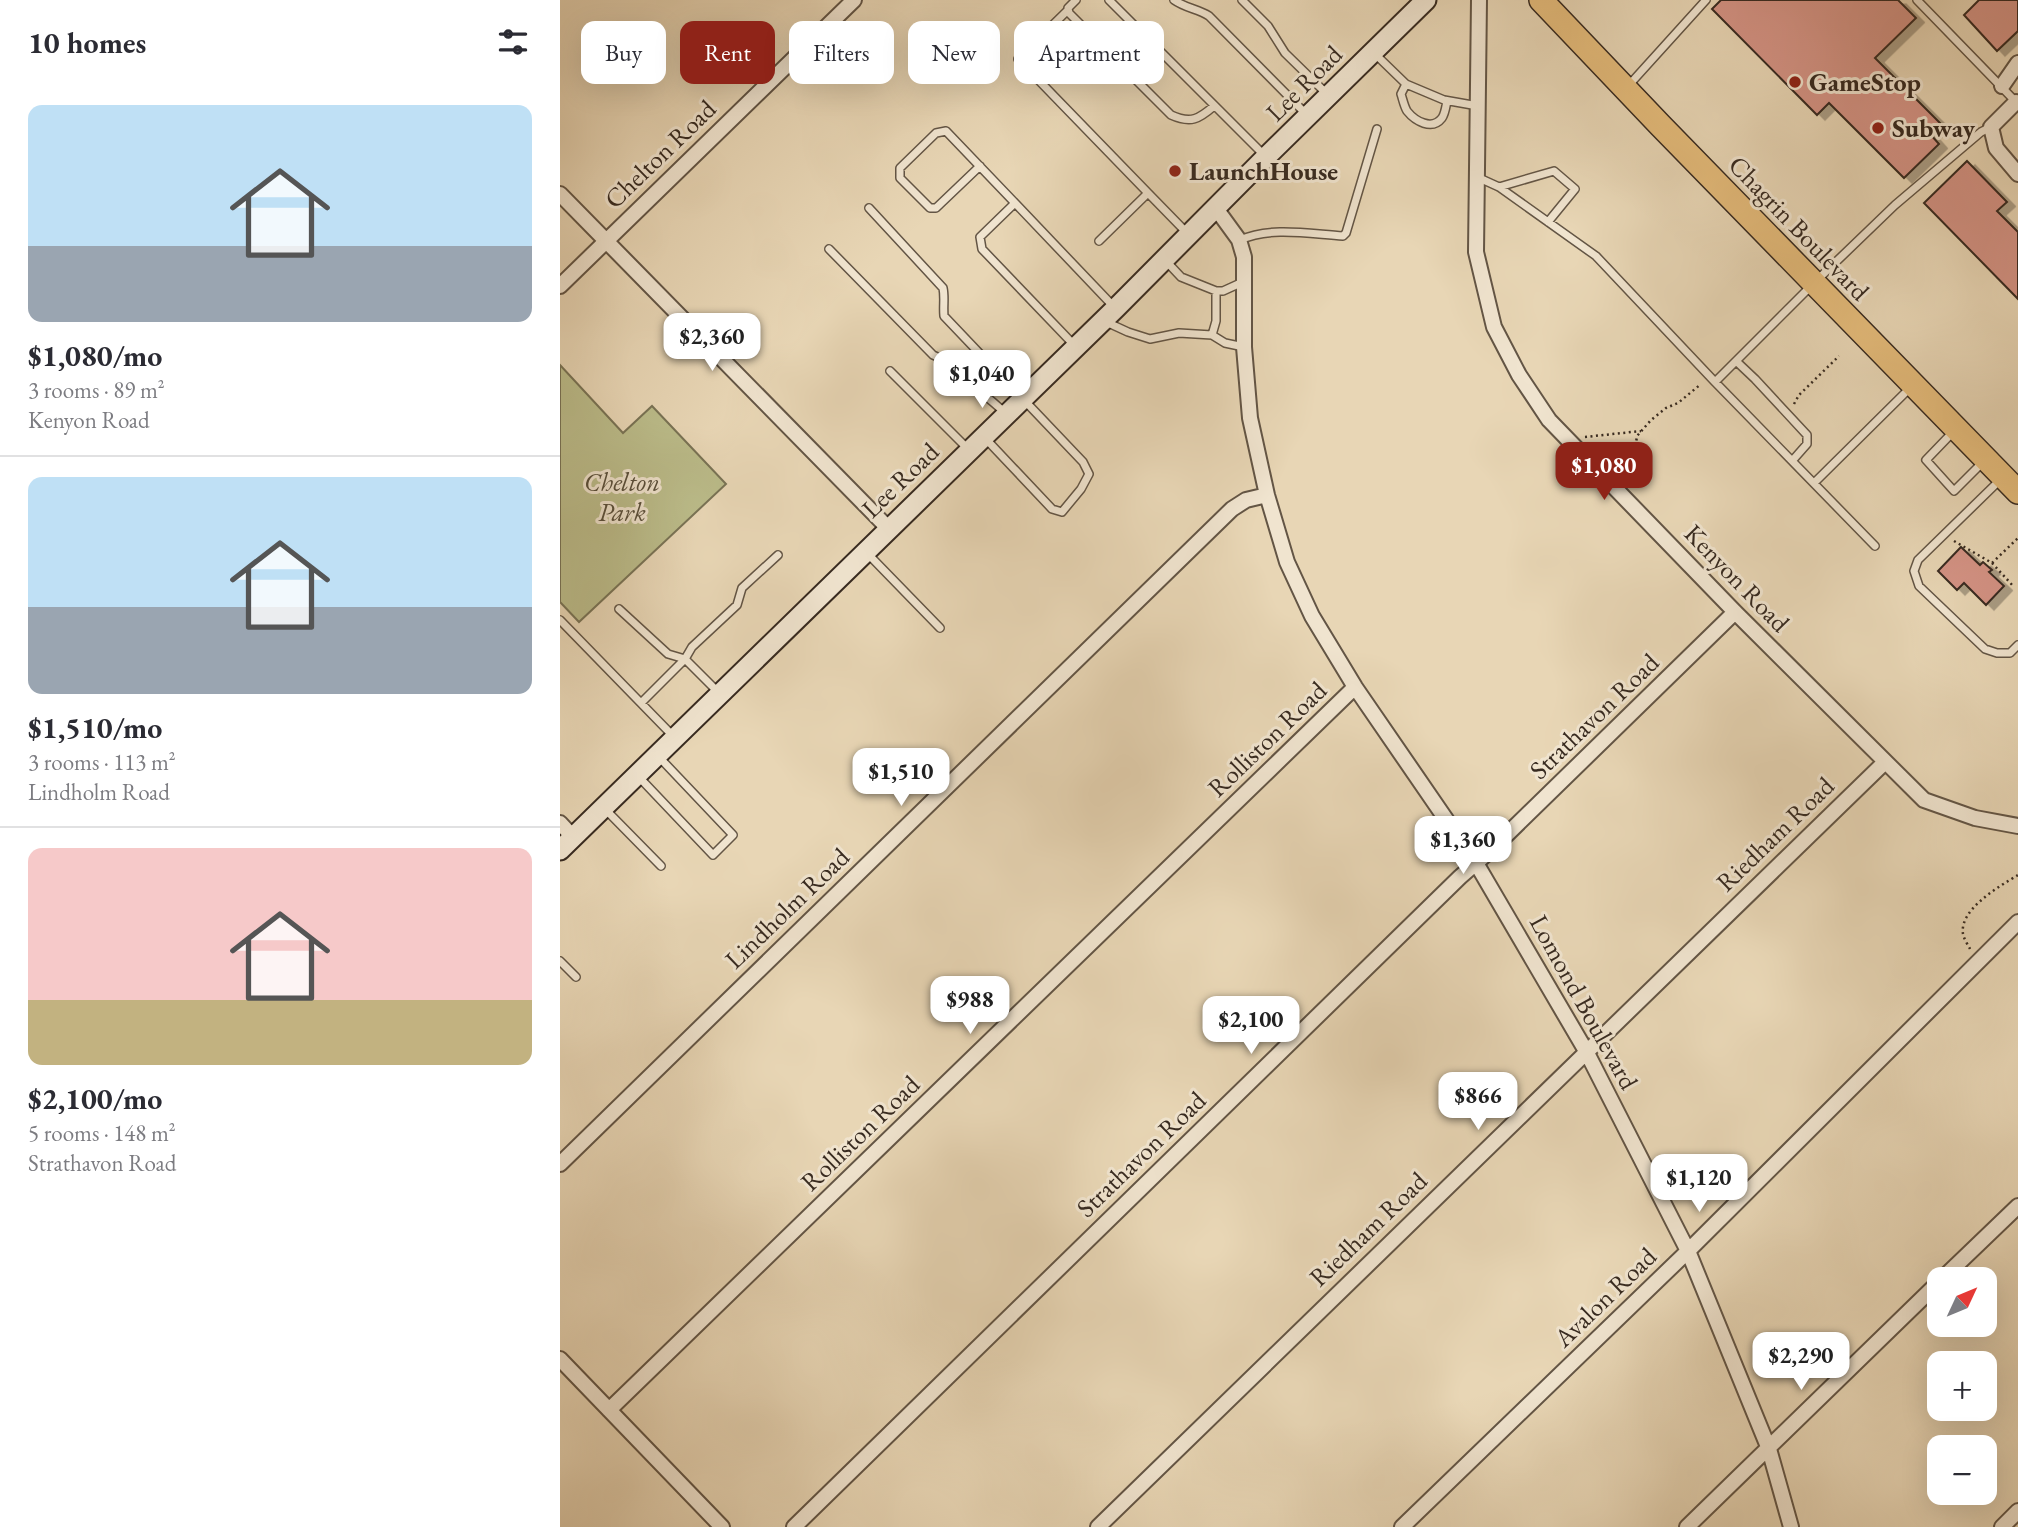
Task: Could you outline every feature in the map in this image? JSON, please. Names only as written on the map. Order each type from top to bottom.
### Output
[{"type":"main road","name":"Lee Road","points":[[564,837],[604,807],[637,775],[1110,314],[1426,0]]},
{"type":"main road","name":"Chagrin Boulevard","points":[[1541,0],[2011,485]]},
{"type":"street","name":"Chelton Road","points":[[560,286],[854,0]]},
{"type":"street","name":"Kenyon Road","points":[[1479,0],[1476,252],[1494,327],[1519,375],[1549,419],[1735,612],[1924,800],[1975,818],[2018,826]]},
{"type":"street","points":[[2002,86],[2018,63]]},
{"type":"street","points":[[2017,102],[1991,127],[1996,148],[2017,170]]},
{"type":"street","points":[[560,194],[888,528]]},
{"type":"street","name":"Lomond Boulevard","points":[[1216,207],[1239,240],[1244,257],[1244,347],[1250,418],[1267,495],[1292,573],[1312,616],[1355,687],[1476,863],[1586,1051],[1688,1251],[1769,1449],[1791,1527]]},
{"type":"street","name":"Lindholm Road","points":[[560,1164],[1232,509],[1247,500],[1267,495]]},
{"type":"street","name":"Strathavon Road","points":[[794,1527],[1735,612]]},
{"type":"street","name":"Rolliston Road","points":[[609,1410],[1355,687]]},
{"type":"street","name":"Riedham Road","points":[[1098,1527],[1884,762]]},
{"type":"street","name":"Avalon Road","points":[[1402,1527],[1688,1251],[2018,922]]},
{"type":"street","points":[[1955,1267],[2018,1206]]},
{"type":"street","points":[[1687,1527],[1927,1295]]},
{"type":"street","points":[[560,1359],[722,1527]]},
{"type":"street","points":[[2002,1527],[2018,1511]]},
{"type":"lane","points":[[1076,0],[1018,59],[1189,234]]},
{"type":"lane","points":[[1108,0],[1266,157]]},
{"type":"lane","points":[[1174,0],[1209,16],[1308,116]]},
{"type":"lane","points":[[1242,0],[1268,26],[1285,54],[1328,96]]},
{"type":"lane","points":[[1626,88],[1706,0]]},
{"type":"lane","points":[[1917,0],[2017,102]]},
{"type":"lane","points":[[1068,10],[1171,115],[1179,119],[1200,118],[1214,106]]},
{"type":"lane","points":[[1373,52],[1406,84],[1447,101],[1479,106]]},
{"type":"lane","points":[[1406,84],[1401,94],[1406,109],[1417,121],[1431,124],[1436,122],[1443,117],[1447,101]]},
{"type":"lane","points":[[1715,382],[1895,205],[1981,132],[1991,127]]},
{"type":"lane","points":[[1239,240],[1253,234],[1292,232],[1343,236],[1377,129]]},
{"type":"lane","points":[[980,166],[936,208],[930,208],[900,178],[900,168],[936,133],[946,131],[1016,203],[1128,332],[1150,339],[1179,333],[1212,335],[1225,343],[1244,347]]},
{"type":"lane","points":[[1499,187],[1554,171],[1575,189],[1548,222]]},
{"type":"lane","points":[[1477,177],[1499,187],[1595,257],[1875,546]]},
{"type":"lane","points":[[1099,241],[1148,193]]},
{"type":"lane","points":[[1016,203],[980,237],[982,249],[1076,347]]},
{"type":"lane","points":[[869,208],[943,288],[944,316],[1083,462],[1089,474],[1081,489],[1062,512],[1052,509],[890,371]]},
{"type":"lane","points":[[829,249],[933,355],[944,360],[1007,414]]},
{"type":"lane","points":[[1165,259],[1181,276],[1216,291],[1223,291],[1245,281]]},
{"type":"lane","points":[[1212,335],[1216,321],[1216,291]]},
{"type":"lane","points":[[1735,361],[1807,436],[1807,444],[1792,461]]},
{"type":"lane","points":[[1814,483],[1913,385]]},
{"type":"lane","points":[[1956,429],[1926,460],[1954,491],[1986,459]]},
{"type":"lane","points":[[2011,485],[1944,534],[1918,560],[1914,571],[1919,586],[1985,649],[2010,653],[2018,645]]},
{"type":"lane","points":[[865,551],[940,628]]},
{"type":"lane","points":[[641,703],[685,659],[692,647],[737,605],[742,588],[778,555]]},
{"type":"lane","points":[[620,609],[668,654],[685,659],[720,693]]},
{"type":"lane","points":[[560,620],[675,737]]},
{"type":"lane","points":[[637,775],[713,855],[733,835],[657,755]]},
{"type":"lane","points":[[604,807],[661,866]]},
{"type":"lane","points":[[560,961],[576,977]]},
{"type":"path","points":[[1793,405],[1799,395],[1839,356]]},
{"type":"path","points":[[1630,484],[1637,436],[1666,408],[1678,403],[1702,384]]},
{"type":"path","points":[[1585,437],[1641,431]]},
{"type":"path","points":[[1944,534],[1992,563],[2014,587]]},
{"type":"path","points":[[1992,563],[2018,538]]},
{"type":"path","points":[[1971,951],[1963,935],[1966,917],[1978,903],[2018,874]]},
{"type":"green space","name":"Chelton Park","points":[[560,365],[623,433],[652,406],[726,484],[579,622],[560,602]]},
{"type":"building","points":[[1721,0],[1898,0],[1916,18],[1875,58],[1942,125],[1931,135],[1939,144],[1904,178],[1829,103],[1817,115],[1712,9]]},
{"type":"building","points":[[1979,0],[2018,0],[2018,31],[1997,51],[1964,15]]},
{"type":"building","points":[[1967,161],[2007,202],[1997,211],[2018,232],[2018,299],[1924,203]]},
{"type":"building","points":[[1961,547],[1980,565],[1983,562],[1992,570],[1989,572],[2004,586],[1986,605],[1964,583],[1957,590],[1938,571]]},
{"type":"place","name":"GameStop","points":[[1795,82]]},
{"type":"place","name":"Subway","points":[[1878,128]]},
{"type":"place","name":"LaunchHouse","points":[[1175,171]]}]
